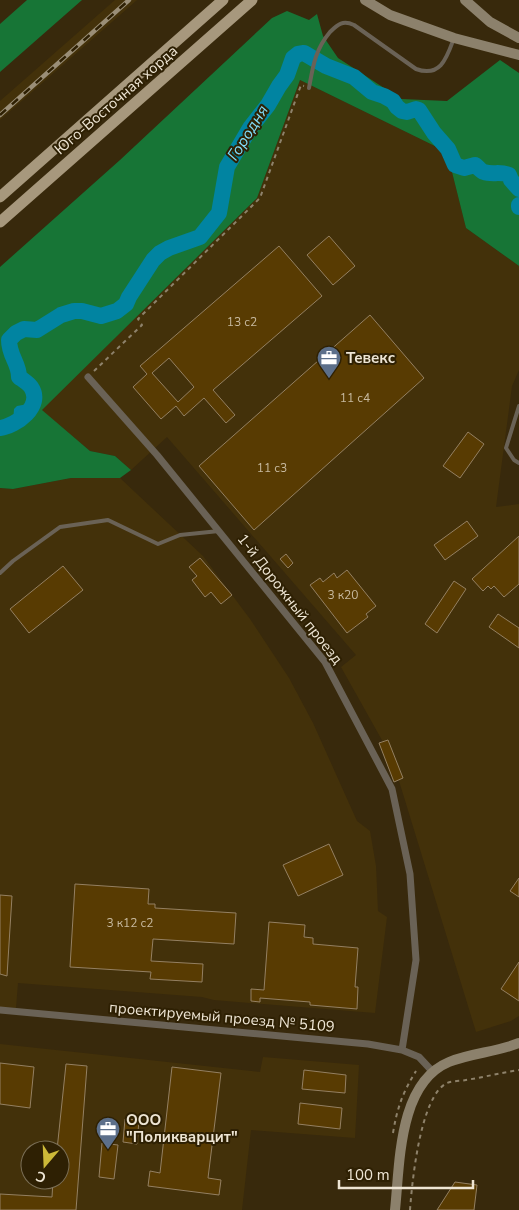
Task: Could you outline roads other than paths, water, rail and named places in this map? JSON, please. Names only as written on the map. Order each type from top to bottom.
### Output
[{"type":"main road","name":"Юго-Восточная хорда","points":[[0,196],[223,0]]},
{"type":"main road","name":"Юго-Восточная хорда","points":[[0,222],[252,0]]},
{"type":"main road","points":[[240,11],[258,0]]},
{"type":"main road","points":[[364,0],[390,15],[454,38],[519,55]]},
{"type":"main road","points":[[465,0],[490,22],[519,38]]},
{"type":"main road","points":[[396,1210],[407,1116],[414,1096],[423,1081],[446,1063],[519,1043]]},
{"type":"street","name":"1-й Дорожный проезд","points":[[88,377],[157,455],[325,662],[392,790],[410,874],[416,960],[402,1050]]},
{"type":"street","name":"проектируемый проезд № 5109","points":[[0,1010],[368,1044],[402,1050],[419,1057],[433,1072]]},
{"type":"lane","points":[[309,88],[318,48],[341,22],[348,22],[416,69],[424,72],[436,69],[442,64],[448,56],[454,38]]},
{"type":"lane","points":[[519,406],[506,448],[514,460],[519,463]]},
{"type":"lane","points":[[0,573],[60,527],[108,520],[158,544],[180,535],[219,531]]},
{"type":"water","points":[[28,404],[32,412],[31,418],[18,426],[13,422],[14,409],[17,406]]},
{"type":"waterway","name":"Городня","points":[[0,428],[20,419],[31,408],[34,401],[31,387],[19,377],[19,372],[9,346],[9,340],[16,333],[24,329],[37,330],[61,315],[74,311],[101,316],[117,311],[126,304],[153,260],[160,253],[200,237],[219,213],[227,167],[250,128],[268,105],[287,75],[293,58],[298,54],[304,53],[326,66],[354,77],[372,92],[393,101],[402,111],[419,110],[434,133],[448,149],[455,165],[464,168],[475,165],[484,172],[509,175],[519,189]]},
{"type":"railway","points":[[0,115],[129,0]]},
{"type":"place","name":"Тевекс","points":[[329,379]]},
{"type":"place","name":"ООО \"Поликварцит\"","points":[[108,1150]]}]
